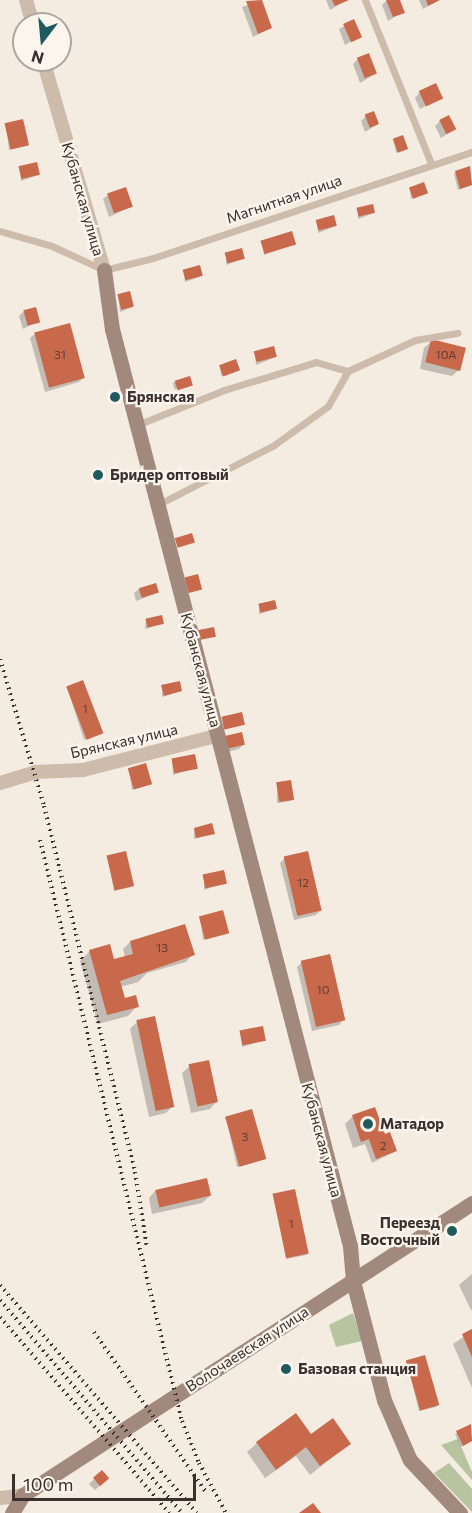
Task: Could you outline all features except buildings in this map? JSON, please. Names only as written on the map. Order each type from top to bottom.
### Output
[{"type":"main road","name":"Кубанская улица","points":[[104,270],[112,329],[350,1246],[353,1281],[384,1400],[399,1439],[423,1477],[460,1513]]},
{"type":"main road","name":"Волочаевская улица","points":[[23,1496],[472,1203]]},
{"type":"main road","points":[[12,1513],[23,1496]]},
{"type":"street","name":"Кубанская улица","points":[[46,72],[104,270]]},
{"type":"street","name":"Брянская улица","points":[[0,783],[34,772],[83,771],[219,735]]},
{"type":"street","points":[[0,1498],[23,1496]]},
{"type":"lane","points":[[365,0],[431,163]]},
{"type":"lane","name":"Магнитная улица","points":[[104,270],[153,258],[431,163],[472,152]]},
{"type":"lane","points":[[0,231],[52,246],[104,270]]},
{"type":"lane","points":[[158,504],[274,445],[328,406],[348,371],[415,340],[457,333]]},
{"type":"lane","points":[[137,425],[224,390],[316,362],[348,371]]},
{"type":"green space","points":[[353,1313],[362,1341],[336,1347],[329,1325]]},
{"type":"green space","points":[[458,1439],[472,1472],[472,1480],[441,1445]]},
{"type":"green space","points":[[449,1463],[472,1489],[472,1512],[434,1473]]},
{"type":"railway","points":[[0,659],[44,806],[135,1172],[147,1248]]},
{"type":"railway","points":[[40,840],[182,1421],[199,1463],[226,1513]]},
{"type":"railway","points":[[0,1285],[197,1513]]},
{"type":"railway","points":[[0,1300],[182,1513]]},
{"type":"railway","points":[[0,1317],[169,1513]]},
{"type":"railway","points":[[94,1332],[206,1492]]},
{"type":"place","name":"Брянская","points":[[115,397]]},
{"type":"place","name":"Бридер оптовый","points":[[98,475]]},
{"type":"place","name":"Матадор","points":[[368,1124]]},
{"type":"place","name":"Переезд Восточный","points":[[452,1231]]},
{"type":"place","name":"Базовая станция","points":[[286,1369]]}]
